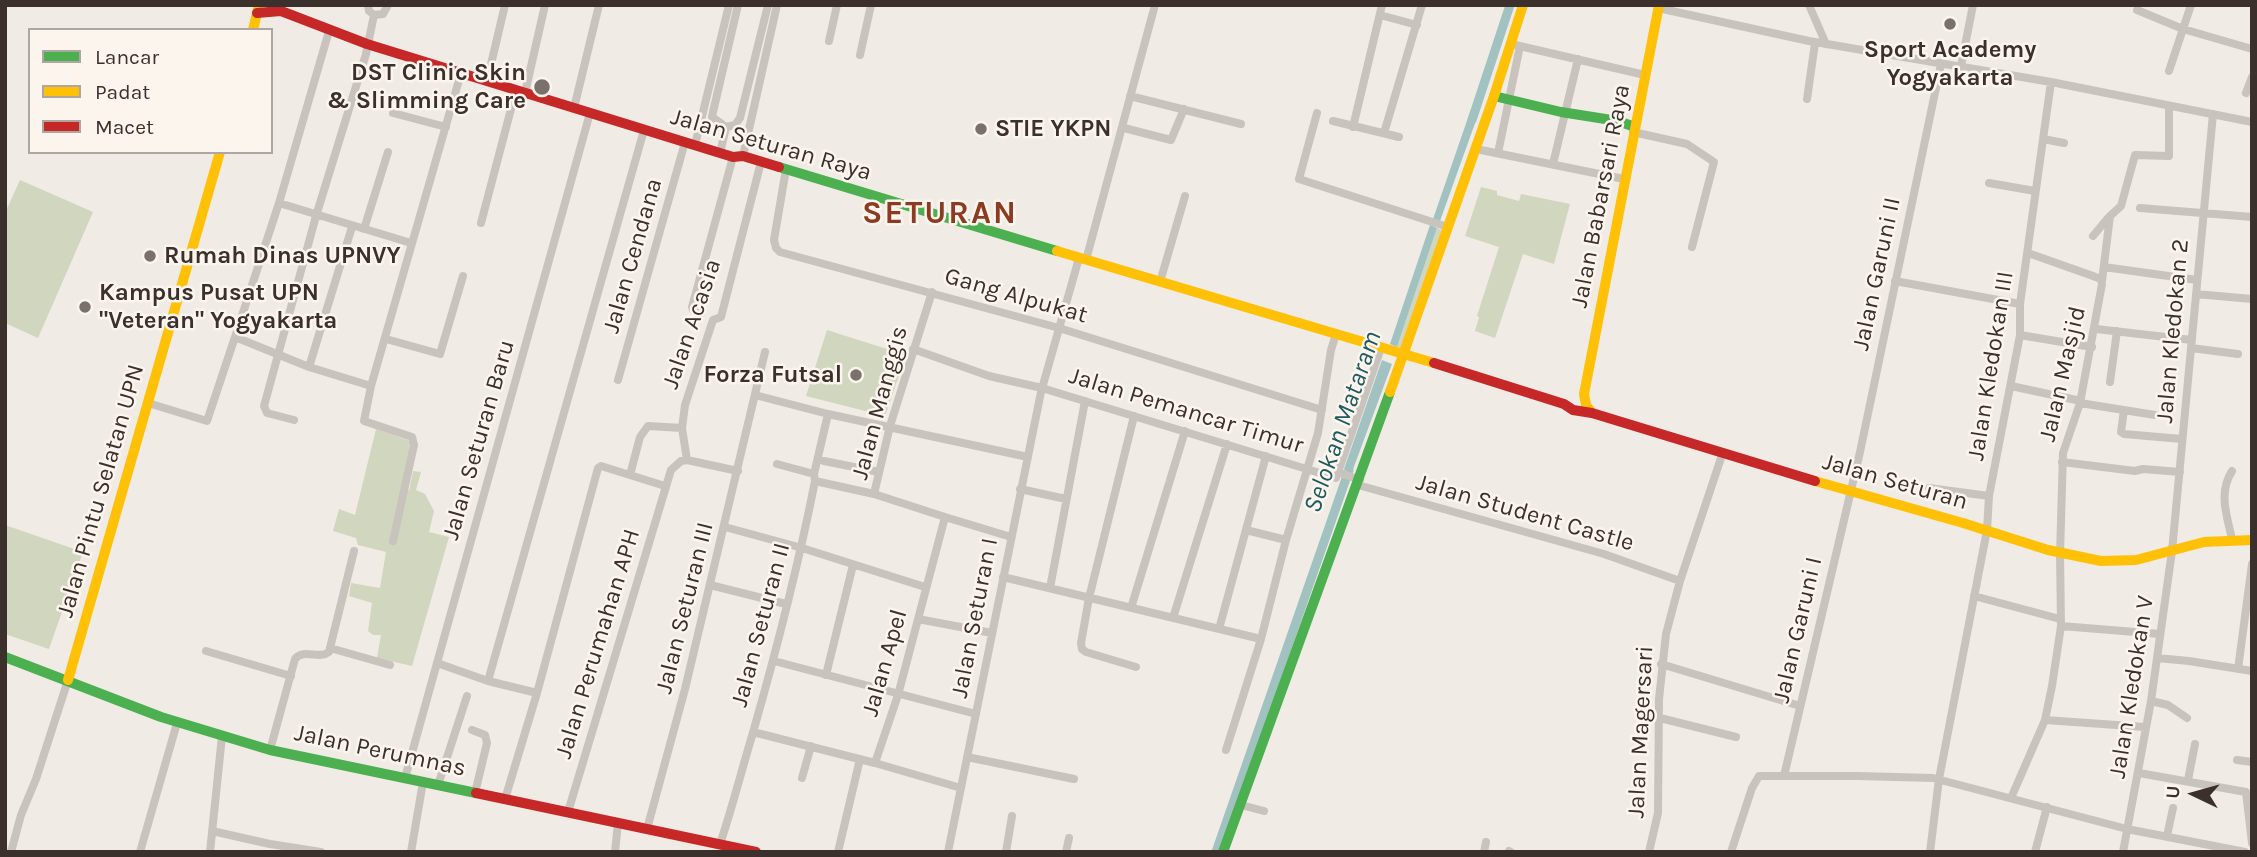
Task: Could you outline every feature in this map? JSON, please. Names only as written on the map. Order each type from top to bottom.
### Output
[{"type":"main road","points":[[1223,852],[1403,355],[1444,225],[1515,45],[1522,5]]},
{"type":"main road","name":"Jalan Babarsari Raya","points":[[1584,394],[1659,7]]},
{"type":"main road","name":"Jalan Seturan Raya","points":[[258,9],[279,8],[329,31],[644,130],[786,169],[1403,355]]},
{"type":"main road","points":[[253,28],[258,9]]},
{"type":"main road","points":[[1494,96],[1634,129]]},
{"type":"main road","name":"Jalan Pintu Selatan UPN","points":[[68,680],[219,154]]},
{"type":"main road","points":[[1403,355],[1564,404],[1574,403],[1584,394]]},
{"type":"main road","points":[[1584,394],[1586,405],[1592,413]]},
{"type":"main road","name":"Jalan Seturan","points":[[1564,404],[1573,410],[1592,413],[1722,455],[1987,530],[2060,555],[2129,562],[2153,558],[2188,545],[2252,540]]},
{"type":"main road","name":"Jalan Perumnas","points":[[5,657],[177,723],[270,750],[756,852]]},
{"type":"street","points":[[368,5],[369,11],[374,15],[383,14],[388,5]]},
{"type":"street","points":[[487,81],[505,5]]},
{"type":"street","points":[[481,223],[545,5]]},
{"type":"street","points":[[574,108],[599,5]]},
{"type":"street","name":"Jalan Cendana","points":[[618,380],[729,5]]},
{"type":"street","points":[[738,5],[712,117],[726,127],[735,125],[740,118],[768,5]]},
{"type":"street","points":[[701,313],[692,307],[738,157],[777,5]]},
{"type":"street","points":[[828,41],[836,5]]},
{"type":"street","points":[[860,55],[871,5]]},
{"type":"street","name":"Jalan Pemancar Timur","points":[[1155,5],[1124,128],[1041,390],[1308,468],[1318,433],[1335,335]]},
{"type":"street","points":[[1353,127],[1382,5]]},
{"type":"street","points":[[1384,133],[1422,5]]},
{"type":"street","points":[[1809,5],[1826,44]]},
{"type":"street","points":[[1961,66],[1973,5]]},
{"type":"street","points":[[2169,71],[2191,5]]},
{"type":"street","points":[[1659,7],[1815,43],[2051,82],[2252,122]]},
{"type":"street","points":[[2137,10],[2183,29],[2252,49]]},
{"type":"street","points":[[294,420],[264,410],[277,355],[368,44],[374,15]]},
{"type":"street","points":[[1380,15],[1417,25]]},
{"type":"street","points":[[148,403],[207,421],[279,203],[329,31]]},
{"type":"street","points":[[1807,99],[1815,43]]},
{"type":"street","points":[[1498,153],[1515,45],[1645,75]]},
{"type":"street","points":[[1553,164],[1578,59]]},
{"type":"street","name":"Jalan Garuni II","points":[[1849,492],[1941,64]]},
{"type":"street","points":[[393,541],[414,445],[412,437],[364,421],[371,386],[461,73]]},
{"type":"street","points":[[2246,93],[2252,77]]},
{"type":"street","name":"Jalan Kledokan III","points":[[1930,852],[1947,730],[1987,530],[1989,496],[2020,335],[2020,304],[2051,82]]},
{"type":"street","points":[[1130,96],[1241,124]]},
{"type":"street","points":[[2093,236],[2121,206],[2135,155],[2169,156],[2169,106]]},
{"type":"street","points":[[1124,128],[1171,140],[1184,109]]},
{"type":"street","name":"Jalan Seturan Baru","points":[[405,778],[590,113]]},
{"type":"street","points":[[1317,113],[1299,179],[1444,225]]},
{"type":"street","points":[[393,114],[446,127]]},
{"type":"street","name":"Jalan Kledokan 2","points":[[2172,551],[2213,114]]},
{"type":"street","points":[[1333,121],[1399,137]]},
{"type":"street","points":[[720,153],[726,127]]},
{"type":"street","points":[[1634,129],[1687,144],[1714,162],[1692,247]]},
{"type":"street","points":[[488,681],[644,130]]},
{"type":"street","points":[[2043,139],[2064,143]]},
{"type":"street","points":[[1476,149],[1624,179]]},
{"type":"street","points":[[364,229],[388,152]]},
{"type":"street","name":"Jalan Acasia","points":[[687,460],[682,428],[685,405],[713,320],[721,317],[761,162]]},
{"type":"street","name":"Gang Alpukat","points":[[786,169],[775,240],[776,248],[780,252],[1059,328],[1322,411]]},
{"type":"street","points":[[1989,183],[2035,191]]},
{"type":"street","points":[[1160,282],[1185,196]]},
{"type":"street","points":[[279,203],[411,243]]},
{"type":"street","points":[[2140,208],[2252,217]]},
{"type":"street","points":[[2102,281],[2110,216]]},
{"type":"street","points":[[309,367],[352,227]]},
{"type":"street","name":"Jalan Masjid","points":[[2011,798],[2045,720],[2061,622],[2062,462],[2065,443],[2081,402],[2096,329],[2102,281],[2028,253]]},
{"type":"street","points":[[2104,267],[2197,280]]},
{"type":"street","points":[[386,339],[440,354],[463,275]]},
{"type":"street","points":[[1895,281],[2020,304]]},
{"type":"street","name":"Jalan Manggis","points":[[932,292],[890,426],[874,494],[945,517]]},
{"type":"street","points":[[2196,294],[2252,299]]},
{"type":"street","points":[[2096,329],[2238,354]]},
{"type":"street","points":[[2109,382],[2117,331]]},
{"type":"street","points":[[2020,335],[2092,347]]},
{"type":"street","points":[[235,337],[309,367],[371,386]]},
{"type":"street","points":[[913,349],[989,376],[1041,390]]},
{"type":"street","points":[[1226,750],[1261,639],[1286,540],[1308,468],[1336,478],[1340,472],[1383,350]]},
{"type":"street","name":"Jalan Seturan III","points":[[647,829],[685,689],[765,352]]},
{"type":"street","points":[[2011,386],[2155,415]]},
{"type":"street","name":"Jalan Seturan I","points":[[948,852],[1041,390]]},
{"type":"street","points":[[755,395],[828,414],[1027,457]]},
{"type":"street","points":[[1050,588],[1085,401]]},
{"type":"street","points":[[2124,410],[2121,432],[2124,434],[2182,439]]},
{"type":"street","name":"Jalan Seturan II","points":[[720,844],[774,661],[802,548],[828,414]]},
{"type":"street","points":[[1134,416],[1089,598],[1081,643],[1082,649],[1136,667]]},
{"type":"street","points":[[630,475],[640,438],[648,426],[682,428]]},
{"type":"street","points":[[1131,608],[1185,431]]},
{"type":"street","points":[[1172,618],[1227,444]]},
{"type":"street","name":"Jalan Magersari","points":[[1649,852],[1658,813],[1661,664],[1666,634],[1680,581],[1722,455]]},
{"type":"street","points":[[1219,629],[1266,456]]},
{"type":"street","points":[[505,799],[537,693],[597,471],[601,466],[665,486],[669,473],[676,464],[687,460],[738,471]]},
{"type":"street","points":[[824,461],[879,472]]},
{"type":"street","points":[[2062,462],[2135,471],[2180,472]]},
{"type":"street","points":[[777,464],[874,494]]},
{"type":"street","points":[[2232,471],[2226,480],[2224,499],[2232,540]]},
{"type":"street","points":[[1340,472],[1356,480]]},
{"type":"street","name":"Jalan Student Castle","points":[[1356,480],[1604,554],[1680,581]]},
{"type":"street","name":"Jalan Perumahan APH","points":[[568,812],[665,486]]},
{"type":"street","points":[[1929,488],[1989,496]]},
{"type":"street","points":[[1020,489],[1066,499]]},
{"type":"street","name":"Jalan Garuni I","points":[[1784,776],[1849,492]]},
{"type":"street","points":[[945,517],[1011,537]]},
{"type":"street","name":"Jalan Apel","points":[[876,764],[898,695],[945,517]]},
{"type":"street","points":[[725,527],[925,587]]},
{"type":"street","points":[[1246,530],[1286,540]]},
{"type":"street","points":[[2173,537],[2188,545]]},
{"type":"street","points":[[270,750],[297,655],[325,655],[330,648],[354,551]]},
{"type":"street","name":"Jalan Kledokan V","points":[[2123,852],[2151,701],[2172,551]]},
{"type":"street","points":[[2238,669],[2252,564]]},
{"type":"street","points":[[825,675],[853,565]]},
{"type":"street","points":[[1003,577],[1261,639]]},
{"type":"street","points":[[710,585],[786,604]]},
{"type":"street","points":[[1974,596],[2061,622],[2160,635]]},
{"type":"street","points":[[918,619],[992,632]]},
{"type":"street","points":[[330,648],[390,665]]},
{"type":"street","points":[[206,651],[291,676]]},
{"type":"street","points":[[2157,658],[2252,671]]},
{"type":"street","points":[[774,661],[976,714]]},
{"type":"street","points":[[437,663],[488,681],[537,693]]},
{"type":"street","points":[[1661,664],[1800,706]]},
{"type":"street","points":[[11,852],[20,815],[36,779],[68,680]]},
{"type":"street","points":[[438,785],[467,696]]},
{"type":"street","points":[[2151,701],[2168,705],[2187,718]]},
{"type":"street","points":[[1660,718],[1736,737]]},
{"type":"street","points":[[2045,720],[2146,727]]},
{"type":"street","points":[[140,852],[177,723]]},
{"type":"street","points":[[472,730],[485,736],[487,743],[475,793]]},
{"type":"street","points":[[753,732],[961,788]]},
{"type":"street","points":[[210,852],[222,736]]},
{"type":"street","points":[[2188,780],[2195,744]]},
{"type":"street","points":[[802,778],[811,746]]},
{"type":"street","points":[[967,757],[1074,779]]},
{"type":"street","points":[[838,852],[860,759]]},
{"type":"street","points":[[2237,760],[2252,762]]},
{"type":"street","points":[[2139,773],[2246,792],[2252,843]]},
{"type":"street","points":[[1731,852],[1752,788],[1759,776],[1939,779],[2127,829],[2245,852]]},
{"type":"street","points":[[411,852],[423,782]]},
{"type":"street","points":[[1241,805],[1264,811]]},
{"type":"street","points":[[2035,852],[2047,807]]},
{"type":"street","points":[[2167,836],[2173,808]]},
{"type":"street","points":[[1006,852],[1012,816]]},
{"type":"street","points":[[615,852],[618,823]]},
{"type":"street","points":[[212,831],[321,852]]},
{"type":"street","points":[[1066,852],[1069,838]]},
{"type":"green space","points":[[20,180],[93,212],[38,338],[5,323],[5,213]]},
{"type":"green space","points":[[1481,187],[1519,201],[1521,194],[1570,204],[1554,264],[1523,254],[1495,338],[1475,331],[1479,317],[1477,316],[1499,247],[1465,236]]},
{"type":"green space","points":[[1437,228],[1442,230],[1402,348],[1397,347]]},
{"type":"green space","name":"Forza Futsal","points":[[827,330],[906,355],[885,416],[806,396]]},
{"type":"green space","points":[[376,429],[410,441],[407,488],[409,491],[413,471],[421,472],[416,490],[425,494],[434,511],[429,532],[449,537],[412,666],[377,658],[381,635],[373,635],[368,631],[372,603],[349,596],[351,583],[380,588],[386,552],[358,545],[356,538],[333,531],[339,509],[355,515]]},
{"type":"green space","points":[[5,525],[83,552],[49,649],[5,634]]},
{"type":"water","points":[[1471,109],[1479,112],[1440,221],[1433,219]]},
{"type":"water","points":[[1430,225],[1437,228],[1397,347],[1390,344]]},
{"type":"water","points":[[1382,360],[1392,364],[1352,472],[1344,469]]},
{"type":"waterway","name":"Selokan Mataram","points":[[1472,120],[1510,5]]},
{"type":"waterway","name":"Selokan Mataram","points":[[1216,852],[1349,470]]},
{"type":"traffic: fast","points":[[1494,96],[1561,112],[1618,121],[1635,127]]},
{"type":"traffic: fast","points":[[779,167],[1057,251]]},
{"type":"traffic: fast","points":[[1223,852],[1390,392]]},
{"type":"traffic: fast","points":[[5,657],[161,717],[270,750],[476,793]]},
{"type":"traffic: slow","points":[[1390,392],[1494,96],[1523,5]]},
{"type":"traffic: slow","points":[[1592,413],[1586,405],[1584,394],[1659,5]]},
{"type":"traffic: slow","points":[[253,28],[258,9]]},
{"type":"traffic: slow","points":[[68,680],[219,154]]},
{"type":"traffic: slow","points":[[1057,251],[1434,363]]},
{"type":"traffic: slow","points":[[1815,481],[2048,550],[2101,561],[2136,560],[2204,542],[2252,540]]},
{"type":"traffic: jam","points":[[257,13],[281,11],[279,6]]},
{"type":"traffic: jam","points":[[281,11],[367,44],[733,157],[743,156],[779,167]]},
{"type":"traffic: jam","points":[[1434,363],[1564,404],[1573,410],[1592,413],[1815,481]]},
{"type":"traffic: jam","points":[[476,793],[756,852]]},
{"type":"place","name":"Sport Academy Yogyakarta","points":[[1950,24]]},
{"type":"place","name":"DST Clinic Skin & Slimming Care","points":[[542,87]]},
{"type":"place","name":"STIE YKPN","points":[[981,129]]},
{"type":"place","name":"Rumah Dinas UPNVY","points":[[150,256]]},
{"type":"place","name":"Kampus Pusat UPN \"Veteran\" Yogyakarta","points":[[85,307]]},
{"type":"place","name":"Forza Futsal","points":[[856,375]]},
{"type":"district","name":"SETURAN","points":[[940,214]]}]
